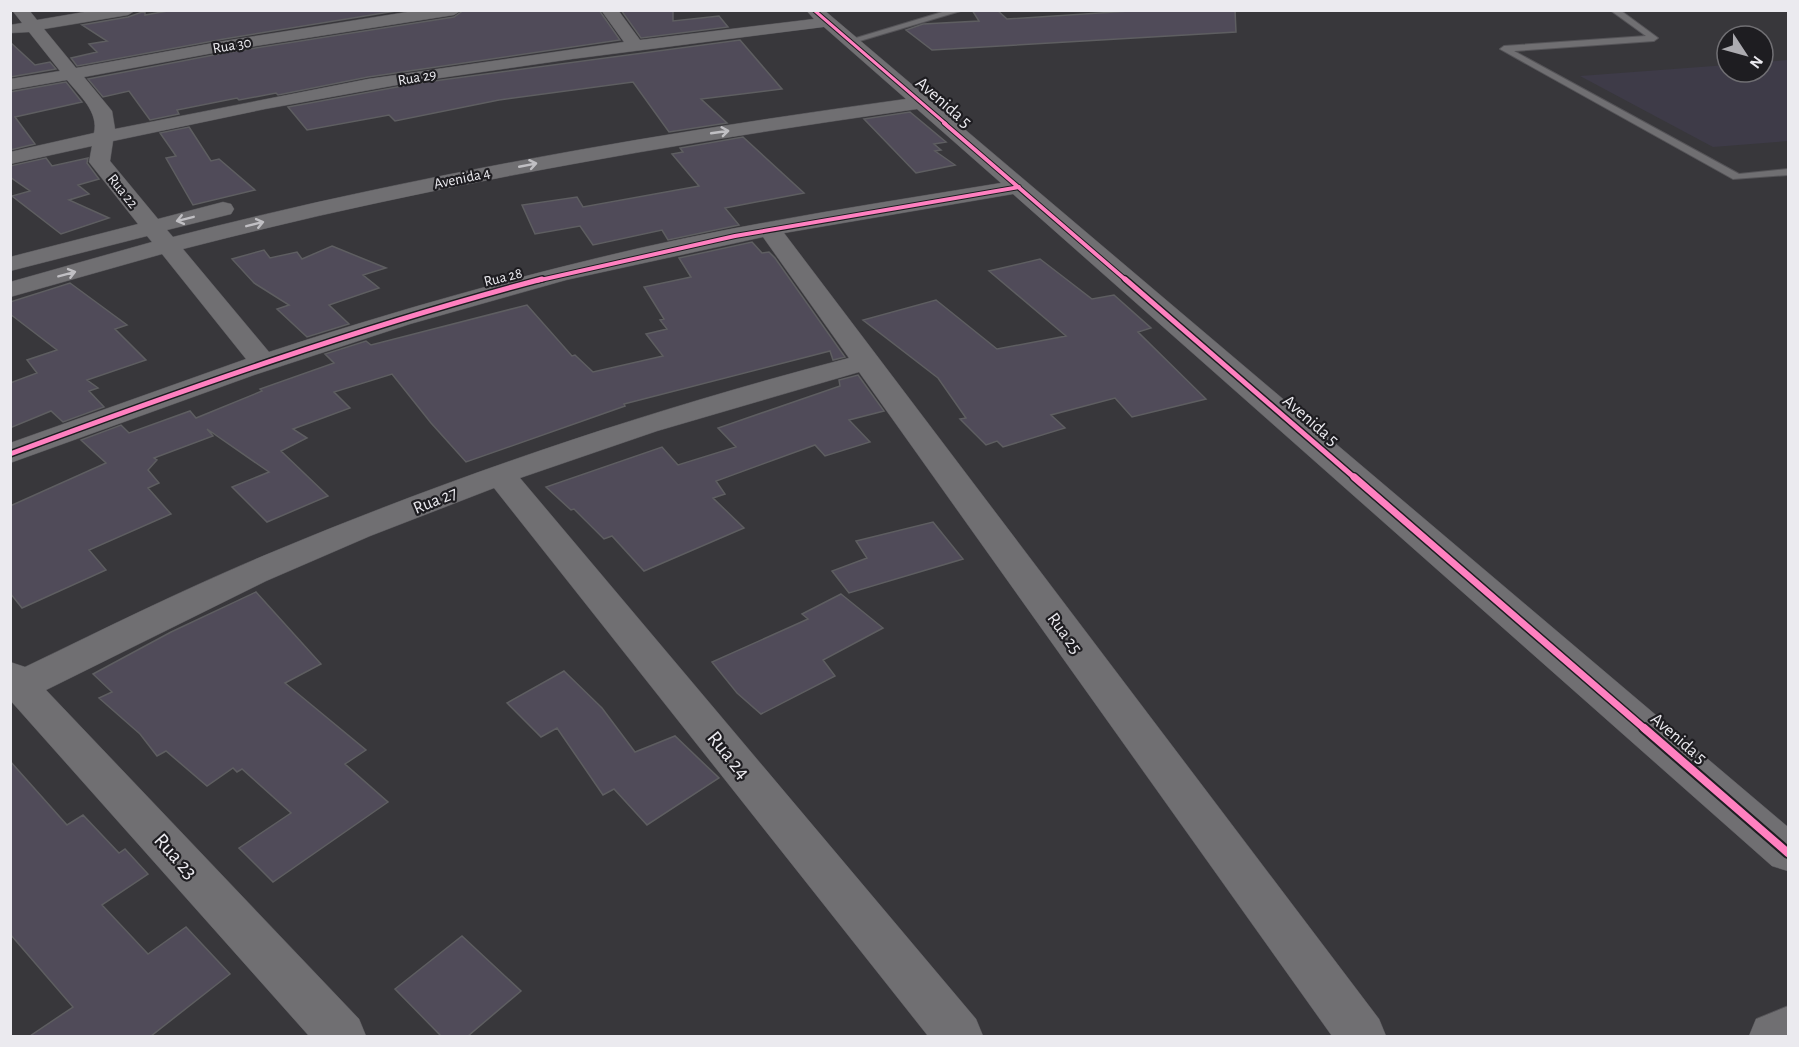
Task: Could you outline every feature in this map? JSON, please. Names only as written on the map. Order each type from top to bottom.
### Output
[{"type":"street","points":[[10,30],[26,18],[128,10]]},
{"type":"street","name":"Rua 30","points":[[10,85],[246,42],[454,10]]},
{"type":"street","points":[[609,10],[635,45]]},
{"type":"street","name":"Rua 29","points":[[10,158],[416,76],[821,16]]},
{"type":"street","name":"Avenida 5","points":[[821,16],[1788,852]]},
{"type":"street","name":"Rua 22","points":[[26,18],[102,111],[106,125],[99,162],[263,362]]},
{"type":"street","name":"Avenida 4","points":[[492,151],[676,120],[912,95]]},
{"type":"street","name":"Avenida 4","points":[[10,290],[306,212],[506,169],[912,95]]},
{"type":"street","name":"Avenida 4","points":[[436,162],[458,158]]},
{"type":"street","name":"Rua 28","points":[[10,453],[263,362],[495,291],[641,255],[769,229],[1019,187]]},
{"type":"street","points":[[10,264],[245,204]]},
{"type":"street","name":"Rua 25","points":[[769,229],[1361,1036]]},
{"type":"street","name":"Rua 27","points":[[16,680],[288,559],[500,474],[605,438],[785,382],[867,362]]},
{"type":"street","name":"Rua 24","points":[[500,474],[958,1036]]},
{"type":"street","name":"Rua 23","points":[[16,680],[341,1036]]},
{"type":"street","points":[[1774,1036],[1788,1029]]},
{"type":"lane","points":[[850,41],[960,10]]},
{"type":"lane","points":[[1614,10],[1654,38],[1504,49],[1737,177],[1788,172]]},
{"type":"shaded area","points":[[1788,60],[1788,141],[1713,147],[1580,76],[1715,66],[1715,84],[1775,84],[1775,61]]},
{"type":"building","points":[[173,10],[402,10],[77,66],[71,58],[97,52],[89,44],[107,41],[82,25],[128,17],[145,11],[145,15]]},
{"type":"building","points":[[464,10],[599,10],[620,40],[368,77],[278,95],[276,93],[239,100],[237,98],[177,110],[179,114],[150,120],[129,91],[103,97],[88,79],[224,53],[454,17]]},
{"type":"building","points":[[621,10],[673,10],[673,21],[719,16],[728,27],[641,38]]},
{"type":"building","points":[[972,10],[997,10],[1007,19],[1145,10],[1235,10],[1236,32],[932,50],[906,30],[923,24],[979,21]]},
{"type":"building","points":[[740,40],[782,89],[701,99],[727,123],[669,132],[633,82],[499,100],[395,121],[389,115],[307,130],[288,107],[419,83]]},
{"type":"building","points":[[10,42],[35,65],[50,62],[56,69],[10,77]]},
{"type":"building","points":[[66,82],[82,102],[15,117],[35,144],[10,150],[10,92]]},
{"type":"building","points":[[910,112],[946,142],[934,144],[941,150],[935,151],[955,165],[916,173],[864,119]]},
{"type":"building","points":[[189,127],[211,161],[219,159],[255,190],[193,205],[166,158],[176,156],[160,133]]},
{"type":"building","points":[[743,137],[804,193],[725,208],[739,225],[668,240],[662,230],[593,245],[580,226],[535,234],[522,205],[577,197],[583,207],[699,186],[672,154],[683,152],[680,148]]},
{"type":"building","points":[[46,158],[52,166],[88,158],[87,163],[99,179],[78,185],[89,194],[69,200],[109,218],[61,234],[12,196],[30,191],[10,177],[10,166]]},
{"type":"building","points":[[752,242],[762,253],[769,252],[775,258],[845,357],[833,360],[830,351],[624,404],[625,406],[466,462],[392,374],[334,392],[350,408],[293,429],[307,438],[281,451],[328,496],[267,522],[232,487],[269,472],[207,429],[213,436],[154,458],[157,460],[148,470],[159,483],[148,488],[171,514],[89,550],[106,570],[22,608],[10,593],[10,506],[106,463],[81,440],[121,425],[129,433],[190,411],[196,418],[262,391],[260,389],[334,363],[325,354],[366,341],[371,345],[527,305],[572,356],[575,355],[593,372],[663,356],[646,334],[667,329],[660,320],[664,319],[644,287],[691,277],[679,258]]},
{"type":"building","points":[[332,246],[386,268],[363,275],[379,288],[329,305],[349,324],[307,337],[277,309],[289,305],[254,283],[232,259],[264,250],[270,258],[297,252],[302,259]]},
{"type":"building","points":[[1040,259],[1092,299],[1114,295],[1151,328],[1138,332],[1206,399],[1132,417],[1115,398],[1051,415],[1065,428],[1003,447],[997,441],[986,445],[960,419],[966,418],[938,378],[863,320],[936,300],[997,349],[1066,336],[989,271]]},
{"type":"building","points":[[70,283],[127,325],[115,329],[146,360],[87,380],[98,388],[89,391],[104,407],[63,422],[51,411],[10,428],[10,383],[37,373],[27,360],[57,350],[10,314],[10,302]]},
{"type":"building","points":[[858,375],[884,411],[849,420],[870,442],[825,456],[815,445],[716,481],[725,494],[713,498],[744,528],[644,571],[612,536],[604,539],[574,509],[571,510],[546,487],[662,447],[678,465],[736,447],[718,428],[840,386],[839,380]]},
{"type":"building","points":[[933,522],[963,559],[849,593],[832,571],[867,558],[856,541]]},
{"type":"building","points":[[256,592],[321,664],[285,683],[366,750],[345,764],[388,802],[273,882],[239,848],[291,813],[242,769],[237,772],[233,768],[207,786],[166,751],[157,756],[140,734],[99,698],[112,692],[93,674],[171,632]]},
{"type":"building","points":[[841,594],[883,628],[823,660],[835,676],[761,714],[737,693],[712,662],[808,619],[802,614]]},
{"type":"building","points":[[564,671],[602,708],[635,752],[675,736],[719,778],[647,825],[614,789],[603,795],[557,728],[541,737],[507,703]]},
{"type":"building","points":[[10,761],[67,825],[83,815],[119,853],[125,849],[148,874],[102,905],[148,954],[186,927],[230,974],[151,1036],[30,1036],[73,1007],[10,934]]},
{"type":"building","points":[[462,936],[521,991],[468,1036],[441,1036],[395,989]]},
{"type":"cycle path","points":[[814,10],[1788,853]]},
{"type":"cycle path","points":[[10,454],[244,369],[480,295],[641,255],[735,236],[1019,187]]}]
